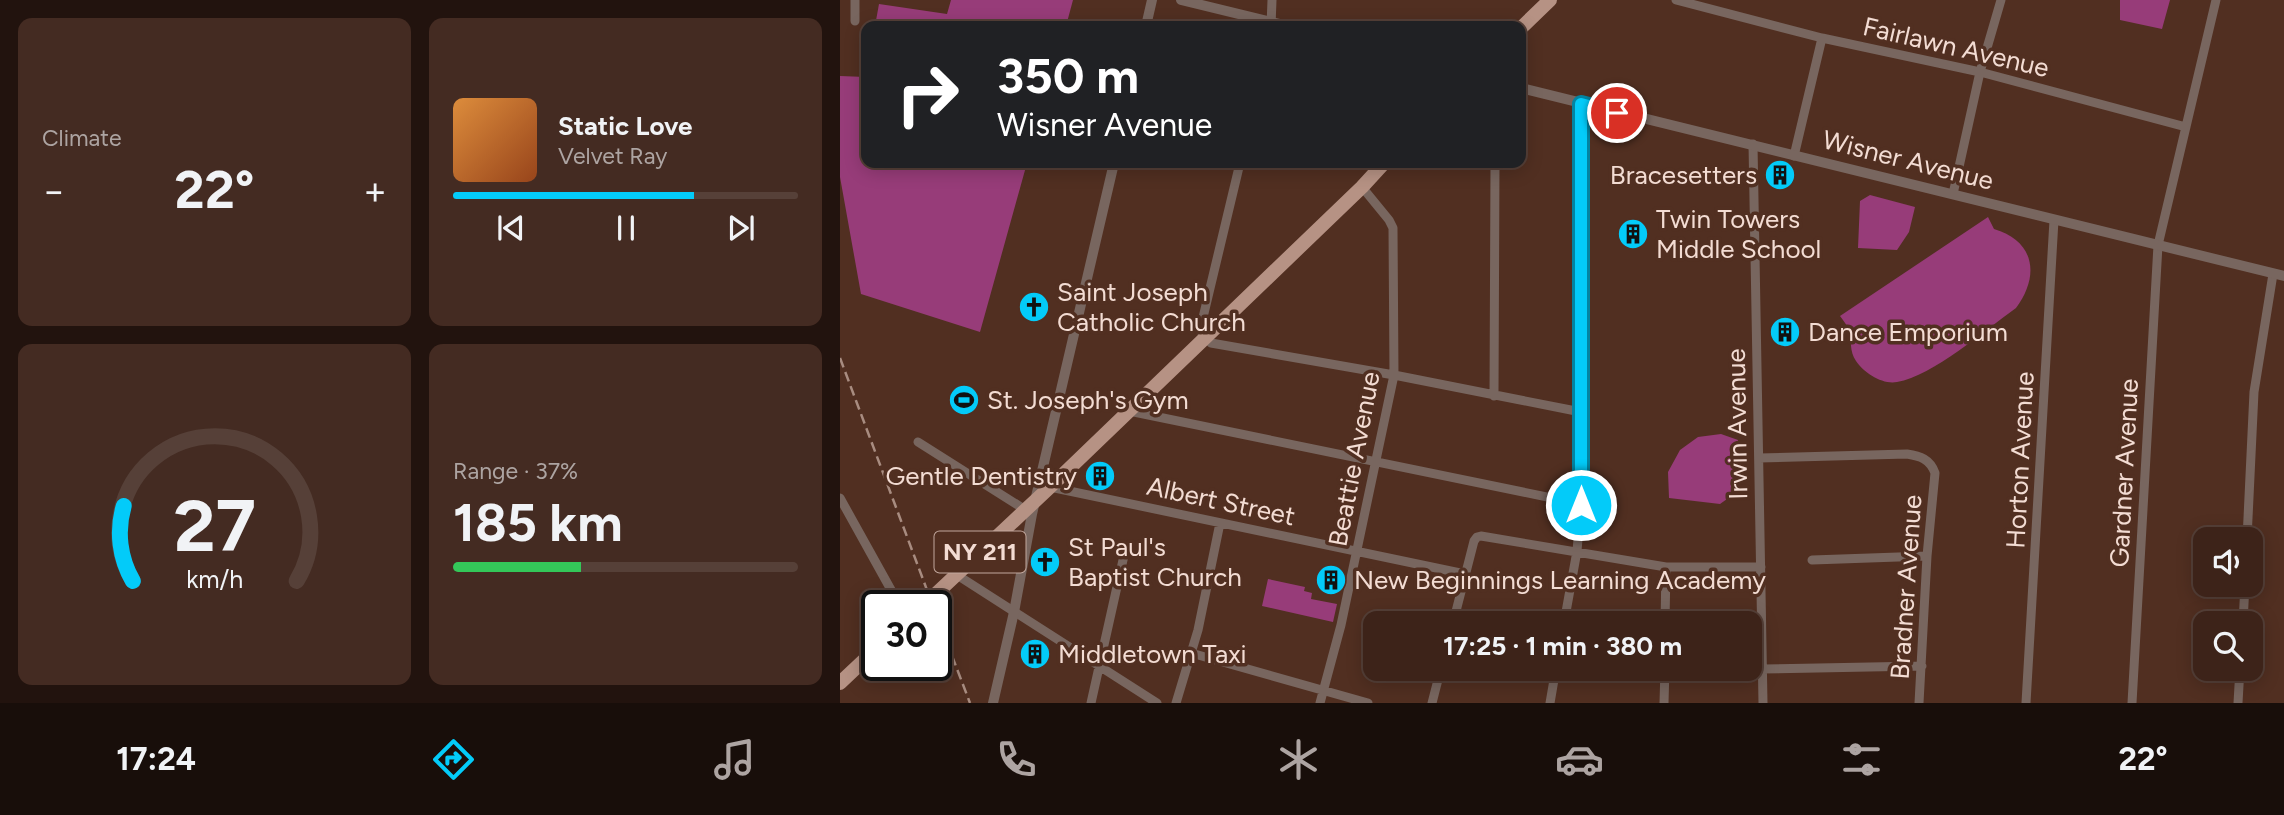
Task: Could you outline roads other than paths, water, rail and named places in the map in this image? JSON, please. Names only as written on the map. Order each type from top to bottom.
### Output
[{"type":"main road","points":[[1526,22],[1550,0]]},
{"type":"main road","name":"NY 211","points":[[941,590],[1206,338],[1379,168]]},
{"type":"main road","points":[[840,683],[861,663]]},
{"type":"street","points":[[855,0],[855,21]]},
{"type":"street","points":[[1147,21],[1152,0]]},
{"type":"street","points":[[1181,0],[1261,21]]},
{"type":"street","points":[[1272,0],[1272,21]]},
{"type":"street","name":"Fairlawn Avenue","points":[[1676,0],[1822,38],[1980,72],[2186,127]]},
{"type":"street","points":[[1953,194],[1980,72],[2001,0]]},
{"type":"street","name":"Gardner Avenue","points":[[2132,703],[2158,245],[2216,0]]},
{"type":"street","points":[[1794,156],[1822,38]]},
{"type":"street","name":"Wisner Avenue","points":[[1526,89],[2278,275]]},
{"type":"street","points":[[1566,611],[1577,551],[1581,505],[1581,104]]},
{"type":"street","name":"Irwin Avenue","points":[[1753,145],[1761,611]]},
{"type":"street","points":[[993,703],[1036,499],[1113,168]]},
{"type":"street","points":[[1239,168],[1200,330],[1206,338],[1212,342],[1581,412]]},
{"type":"street","points":[[1494,396],[1495,168]]},
{"type":"street","name":"Beattie Avenue","points":[[1320,703],[1357,551],[1394,375],[1393,228],[1362,187]]},
{"type":"street","name":"Horton Avenue","points":[[2026,703],[2054,219]]},
{"type":"street","points":[[2248,527],[2254,392],[2278,275]]},
{"type":"street","points":[[1129,411],[1375,460],[1581,505]]},
{"type":"street","points":[[918,442],[1024,509]]},
{"type":"street","name":"Bradner Avenue","points":[[1759,458],[1906,454],[1929,461],[1935,473],[1927,556],[1919,703]]},
{"type":"street","name":"Albert Street","points":[[1050,487],[1465,574]]},
{"type":"street","points":[[840,498],[891,590]]},
{"type":"street","points":[[1176,703],[1209,587],[1220,523]]},
{"type":"street","points":[[1456,611],[1477,537],[1488,536],[1666,567],[1760,567]]},
{"type":"street","points":[[1091,703],[1125,551]]},
{"type":"street","points":[[1812,560],[1927,556]]},
{"type":"street","points":[[1665,611],[1666,567]]},
{"type":"street","points":[[957,575],[1157,703]]},
{"type":"street","points":[[1191,653],[1368,703]]},
{"type":"street","points":[[1762,669],[1922,666]]},
{"type":"street","name":"Irwin Avenue","points":[[1762,669],[1763,703]]},
{"type":"street","points":[[1432,703],[1438,681]]},
{"type":"street","points":[[1550,703],[1554,681]]},
{"type":"street","points":[[1664,703],[1665,681]]},
{"type":"street","points":[[2238,703],[2239,681]]},
{"type":"railway","points":[[840,358],[927,590]]},
{"type":"railway","points":[[952,656],[970,703]]},
{"type":"place","name":"Bracesetters","points":[[1780,175]]},
{"type":"place","name":"Twin Towers Middle School","points":[[1633,234]]},
{"type":"place","name":"Saint Joseph Catholic Church","points":[[1034,307]]},
{"type":"place","name":"Dance Emporium","points":[[1785,332]]},
{"type":"place","name":"St. Joseph's Gym","points":[[964,400]]},
{"type":"place","name":"Gentle Dentistry","points":[[1100,476]]},
{"type":"place","name":"St Paul's Baptist Church","points":[[1045,562]]},
{"type":"place","name":"New Beginnings Learning Academy","points":[[1331,580]]},
{"type":"place","name":"Middletown Taxi","points":[[1035,654]]}]
